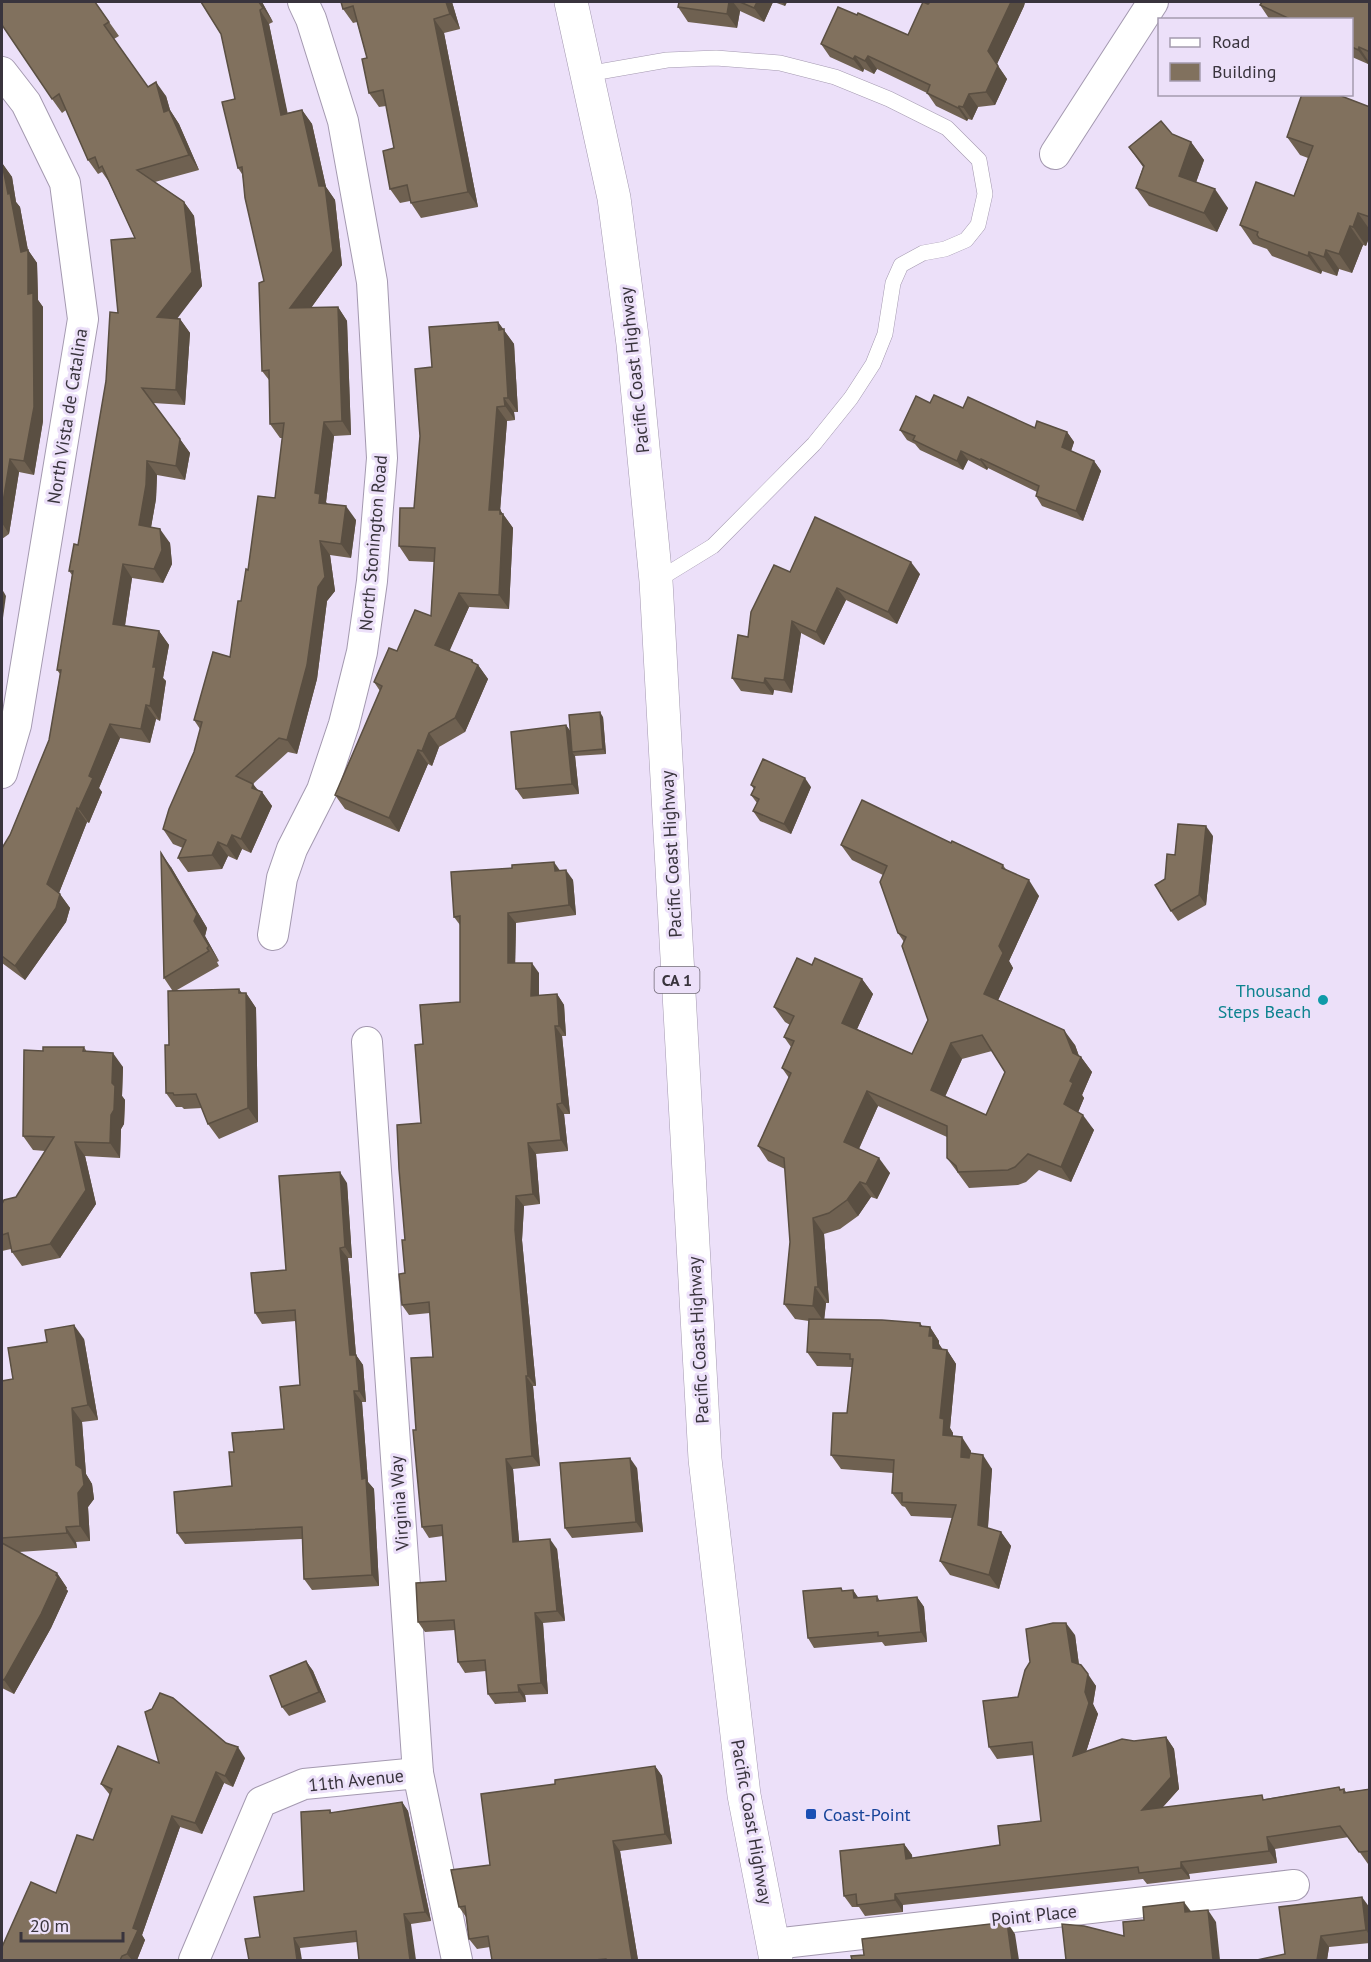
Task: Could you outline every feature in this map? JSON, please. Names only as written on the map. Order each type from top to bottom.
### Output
[{"type":"highway","name":"Pacific Coast Highway","points":[[570,2],[614,198],[633,344],[656,580],[705,1459],[744,1795],[775,1952]]},
{"type":"street","name":"North Stonington Road","points":[[273,935],[282,878],[292,849],[322,790],[344,724],[362,652],[372,581],[382,458],[372,282],[343,121],[311,19],[303,2]]},
{"type":"street","points":[[1056,154],[1153,2]]},
{"type":"street","name":"North Vista de Catalina","points":[[2,72],[26,104],[65,183],[83,319],[16,725],[2,773]]},
{"type":"street","name":"Virginia Way","points":[[367,1042],[418,1773],[457,1960]]},
{"type":"street","name":"11th Avenue","points":[[194,1960],[261,1802],[304,1784],[418,1773]]},
{"type":"street","name":"Point Place","points":[[775,1952],[1293,1886]]},
{"type":"lane","points":[[587,74],[667,60],[716,58],[780,63],[835,77],[889,99],[947,128],[979,160],[984,194],[978,225],[966,240],[945,249],[923,253],[901,265],[893,283],[885,334],[873,364],[851,398],[814,444],[713,546],[656,580]]},
{"type":"building","points":[[2,2],[95,2],[109,22],[104,25],[148,87],[156,82],[164,112],[169,110],[189,155],[137,170],[184,202],[192,272],[157,317],[180,319],[176,390],[142,388],[180,439],[176,466],[147,461],[146,485],[139,525],[160,529],[162,550],[154,569],[123,564],[113,624],[159,631],[150,706],[146,705],[141,729],[110,724],[89,776],[93,778],[79,809],[77,808],[47,884],[60,894],[56,908],[15,966],[2,956],[2,848],[10,835],[49,740],[61,670],[57,670],[73,571],[69,571],[74,544],[78,545],[106,381],[110,312],[118,313],[111,240],[135,238],[102,166],[99,168],[95,157],[88,160],[59,94],[52,99],[2,25]]},
{"type":"building","points":[[201,2],[259,2],[263,8],[260,10],[281,115],[302,110],[319,186],[325,186],[333,251],[290,308],[338,307],[342,421],[324,422],[315,493],[320,494],[319,503],[346,506],[341,544],[320,541],[325,577],[318,587],[307,665],[287,740],[279,738],[236,776],[253,784],[252,788],[262,792],[241,839],[232,835],[227,846],[218,842],[212,855],[178,858],[186,840],[163,829],[169,809],[194,752],[202,722],[194,720],[213,652],[230,657],[238,601],[241,601],[246,569],[248,570],[258,496],[275,498],[284,423],[270,424],[269,370],[262,371],[259,283],[264,281],[245,198],[242,167],[238,168],[222,102],[235,99],[221,34]]},
{"type":"building","points":[[341,2],[446,2],[450,14],[434,19],[468,192],[411,203],[407,185],[390,189],[383,151],[394,148],[383,90],[369,93],[362,59],[367,58],[353,6],[343,9]]},
{"type":"building","points":[[679,2],[729,2],[727,14],[678,7]]},
{"type":"building","points":[[740,2],[757,2],[754,8]]},
{"type":"building","points":[[923,2],[928,4],[930,2],[1011,2],[988,51],[998,66],[986,92],[969,94],[963,107],[958,108],[927,93],[930,85],[868,56],[865,61],[855,56],[853,59],[821,44],[838,7],[857,15],[858,13],[908,35]]},
{"type":"building","points":[[1262,2],[1370,2],[1370,52],[1359,47],[1358,50],[1353,48],[1353,18],[1288,18],[1260,5]]},
{"type":"building","points":[[1301,96],[1341,96],[1370,107],[1370,217],[1358,213],[1339,254],[1326,250],[1324,257],[1309,252],[1308,256],[1259,238],[1258,232],[1240,225],[1256,182],[1294,196],[1313,146],[1287,137]]},
{"type":"building","points":[[1161,121],[1172,134],[1191,142],[1179,176],[1215,189],[1204,213],[1136,188],[1144,166],[1129,147]]},
{"type":"building","points":[[2,163],[21,252],[28,250],[28,294],[33,293],[34,407],[24,461],[10,459],[2,508]]},
{"type":"building","points":[[498,322],[499,330],[504,329],[508,398],[504,398],[505,406],[497,407],[489,510],[500,510],[500,514],[503,514],[499,595],[459,593],[435,645],[472,660],[478,665],[455,718],[429,733],[422,751],[418,750],[389,818],[335,795],[382,686],[374,682],[389,648],[397,651],[415,610],[431,616],[435,548],[399,546],[400,508],[414,508],[420,436],[415,369],[432,367],[429,327]]},
{"type":"building","points":[[934,395],[963,408],[968,397],[1035,428],[1037,421],[1067,432],[1062,447],[1094,461],[1076,511],[1036,496],[1039,486],[981,459],[961,451],[957,461],[913,440],[915,436],[900,430],[916,396],[930,403]]},
{"type":"building","points":[[815,517],[911,562],[888,612],[837,588],[816,632],[792,621],[784,680],[765,678],[764,683],[732,678],[738,635],[748,637],[751,612],[774,565],[790,572]]},
{"type":"building","points":[[600,712],[603,749],[572,752],[569,715]]},
{"type":"building","points":[[566,725],[572,784],[516,789],[511,732]]},
{"type":"building","points":[[763,759],[805,778],[784,824],[753,811],[759,799],[751,795],[755,787],[751,785]]},
{"type":"building","points":[[862,800],[1003,865],[1002,868],[1029,880],[999,946],[1003,953],[984,994],[1064,1030],[1073,1053],[1081,1057],[1070,1081],[1073,1083],[1064,1104],[1083,1115],[1061,1167],[1028,1154],[1015,1167],[1008,1170],[958,1172],[956,1166],[947,1158],[947,1126],[867,1091],[844,1142],[879,1158],[866,1184],[860,1182],[847,1200],[829,1213],[813,1218],[818,1287],[815,1287],[813,1306],[784,1304],[790,1242],[784,1158],[758,1146],[791,1073],[782,1068],[794,1041],[784,1037],[794,1016],[774,1007],[797,958],[812,965],[815,958],[862,979],[842,1023],[912,1054],[928,1020],[902,946],[906,937],[898,933],[880,882],[887,866],[841,845]],"holes":[[[982,1035],[1005,1072],[986,1115],[931,1090],[951,1043]]]},
{"type":"building","points":[[1178,824],[1206,826],[1199,895],[1171,911],[1155,885],[1165,879],[1167,854],[1175,855]]},
{"type":"building","points":[[161,853],[197,914],[194,921],[209,946],[207,948],[209,951],[164,978]]},
{"type":"building","points":[[554,862],[555,871],[566,870],[569,905],[508,913],[508,963],[532,963],[531,996],[557,994],[559,1026],[555,1026],[562,1103],[557,1104],[561,1140],[528,1143],[533,1194],[516,1196],[515,1230],[528,1376],[526,1376],[532,1456],[506,1459],[513,1542],[550,1539],[557,1611],[535,1613],[541,1683],[518,1685],[519,1692],[488,1694],[485,1660],[458,1662],[454,1620],[418,1622],[416,1583],[446,1581],[442,1525],[422,1527],[413,1430],[416,1430],[411,1358],[433,1357],[429,1302],[402,1305],[399,1274],[405,1273],[402,1240],[405,1240],[397,1125],[421,1123],[415,1045],[423,1044],[420,1005],[460,1002],[460,916],[454,917],[451,872],[512,868],[512,865]]},
{"type":"building","points":[[239,989],[239,993],[246,993],[248,1108],[208,1124],[196,1094],[166,1093],[165,1045],[169,1045],[168,991]]},
{"type":"building","points":[[43,1047],[84,1047],[83,1051],[113,1053],[112,1083],[115,1086],[110,1143],[75,1142],[86,1190],[50,1244],[12,1252],[8,1233],[2,1235],[2,1204],[4,1200],[16,1197],[54,1137],[23,1136],[24,1050],[43,1051]]},
{"type":"building","points":[[340,1172],[345,1247],[340,1248],[350,1355],[356,1355],[359,1391],[354,1391],[362,1479],[366,1478],[372,1575],[304,1579],[302,1527],[177,1533],[174,1492],[232,1486],[229,1452],[234,1452],[232,1433],[284,1429],[280,1387],[300,1385],[295,1310],[255,1313],[251,1273],[286,1270],[279,1176]]},
{"type":"building","points":[[809,1319],[920,1323],[920,1326],[930,1327],[929,1336],[933,1336],[933,1348],[947,1350],[940,1418],[944,1419],[943,1435],[962,1437],[961,1457],[969,1458],[970,1453],[983,1455],[978,1525],[1001,1532],[989,1575],[940,1561],[956,1505],[902,1502],[902,1493],[892,1493],[894,1460],[831,1455],[833,1413],[847,1413],[853,1359],[850,1359],[850,1354],[807,1352]]},
{"type":"building","points":[[74,1325],[88,1405],[72,1408],[76,1465],[82,1469],[84,1485],[78,1493],[80,1526],[66,1527],[67,1533],[2,1538],[2,1381],[13,1379],[8,1348],[47,1342],[45,1330]]},
{"type":"building","points":[[630,1458],[636,1522],[565,1528],[560,1463]]},
{"type":"building","points":[[2,1543],[57,1573],[58,1577],[41,1614],[4,1680],[2,1679]]},
{"type":"building","points":[[841,1588],[842,1591],[853,1590],[854,1598],[877,1596],[877,1601],[917,1597],[921,1632],[878,1636],[878,1632],[808,1638],[803,1591]]},
{"type":"building","points":[[1053,1623],[1066,1623],[1072,1662],[1081,1665],[1088,1674],[1085,1692],[1089,1703],[1073,1756],[1122,1739],[1134,1741],[1166,1737],[1171,1777],[1142,1810],[1262,1795],[1263,1800],[1339,1787],[1340,1790],[1344,1789],[1344,1793],[1370,1789],[1370,1851],[1359,1852],[1340,1826],[1267,1837],[1269,1851],[1181,1862],[1181,1868],[1139,1873],[1138,1867],[895,1894],[895,1900],[857,1905],[856,1894],[844,1896],[840,1851],[904,1844],[906,1859],[1000,1845],[998,1826],[1041,1821],[1032,1742],[989,1747],[983,1701],[1018,1697],[1025,1670],[1030,1662],[1026,1629]]},
{"type":"building","points":[[306,1661],[319,1692],[282,1707],[270,1676]]},
{"type":"building","points":[[160,1693],[173,1698],[226,1743],[238,1747],[225,1776],[216,1772],[195,1823],[172,1816],[133,1928],[138,1930],[127,1954],[120,1960],[2,1960],[2,1947],[31,1882],[56,1893],[77,1835],[93,1840],[112,1789],[101,1784],[118,1746],[159,1763],[145,1712],[152,1709]]},
{"type":"building","points":[[655,1766],[665,1834],[613,1841],[632,1960],[492,1960],[488,1936],[469,1939],[465,1906],[459,1907],[451,1870],[490,1865],[481,1794],[555,1784],[555,1780]]},
{"type":"building","points":[[402,1802],[425,1912],[404,1914],[410,1960],[359,1960],[356,1931],[294,1938],[297,1960],[249,1960],[245,1939],[260,1937],[254,1897],[304,1891],[301,1812],[330,1810],[330,1813]]},
{"type":"building","points":[[1362,1897],[1366,1930],[1321,1936],[1317,1960],[1257,1960],[1285,1954],[1279,1907]]},
{"type":"building","points":[[1184,1902],[1185,1912],[1208,1910],[1213,1960],[1066,1960],[1062,1924],[1084,1926],[1124,1936],[1123,1922],[1144,1920],[1143,1907]]},
{"type":"building","points":[[1007,1922],[1012,1960],[852,1960],[851,1956],[864,1955],[862,1939]]},
{"type":"place","name":"Thousand Steps Beach","points":[[1323,1000]]},
{"type":"place","name":"Coast-Point","points":[[811,1814]]}]
